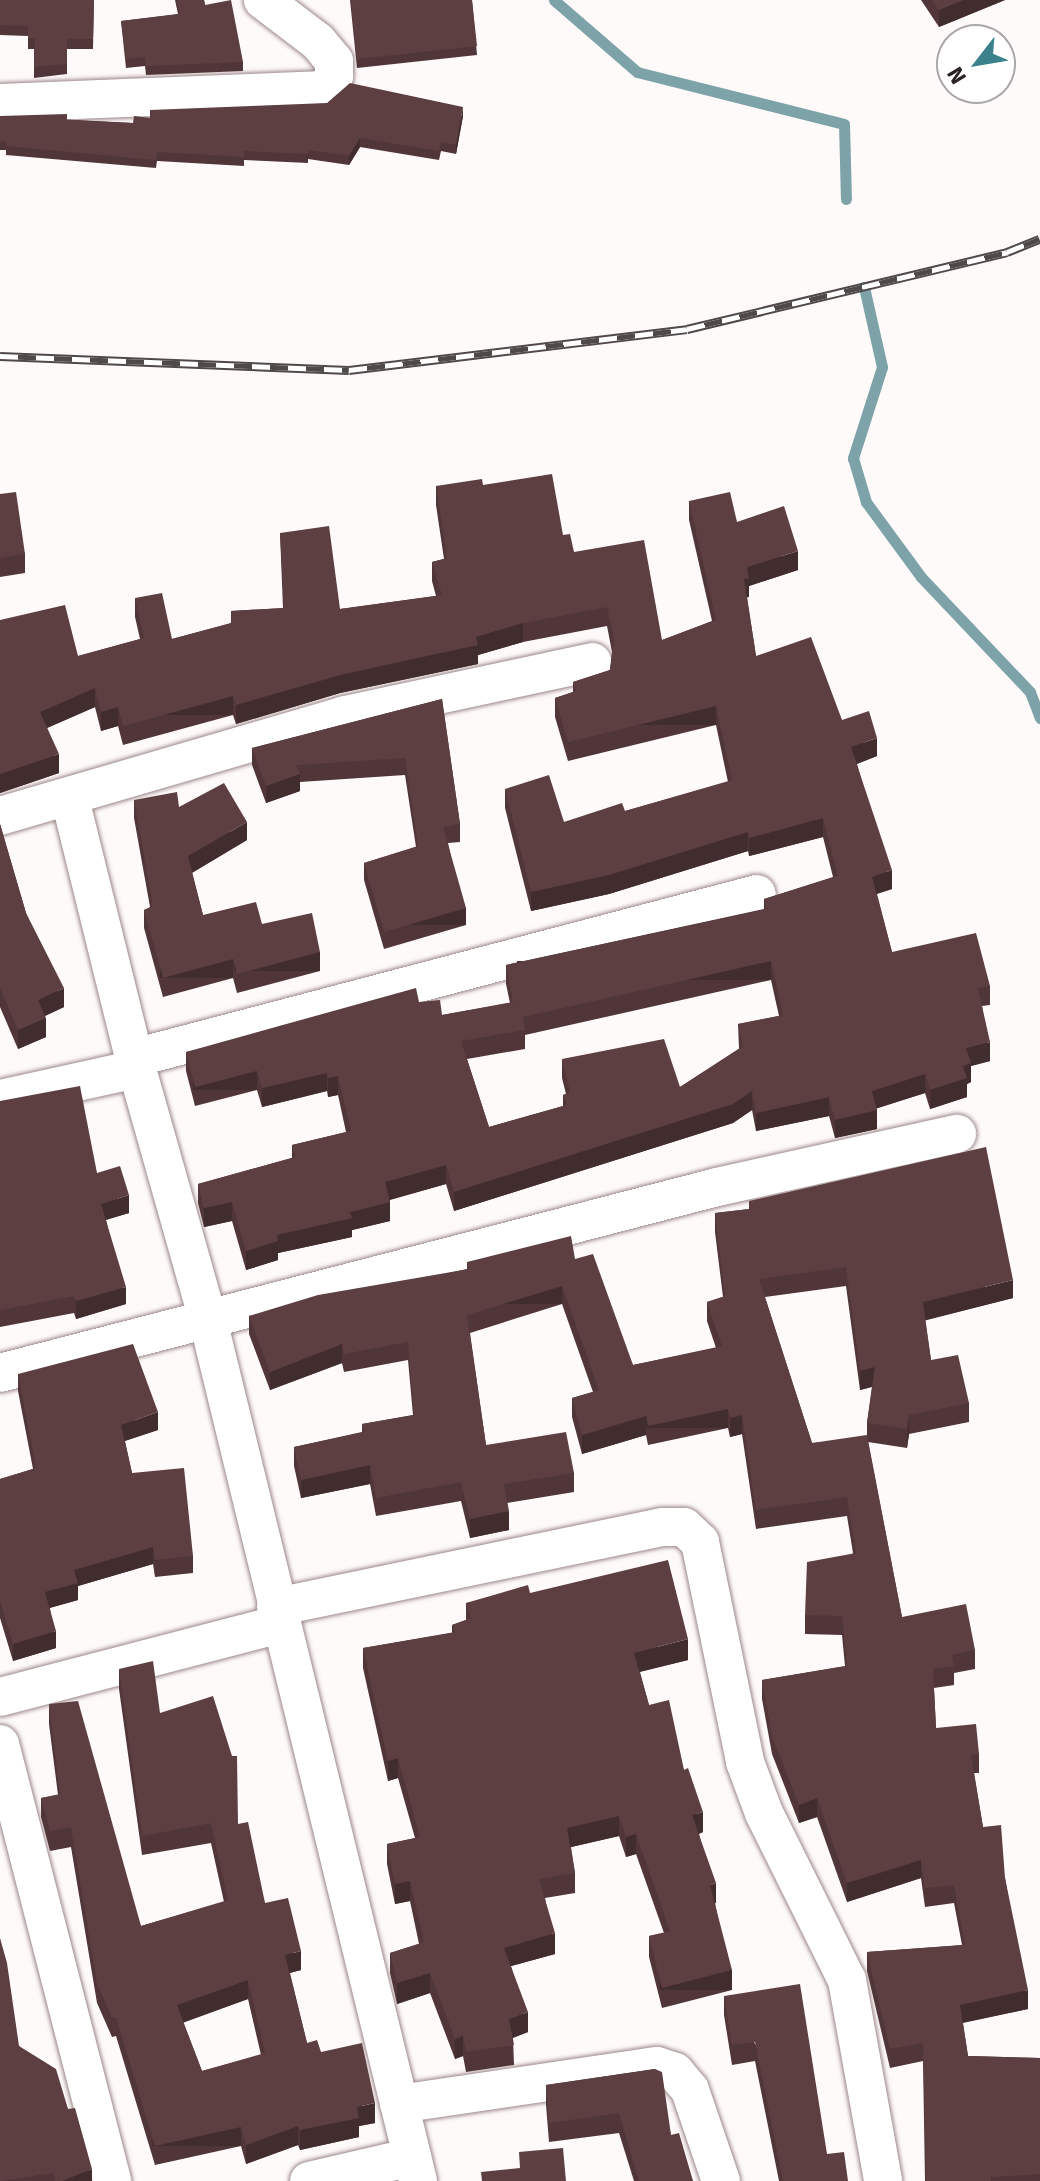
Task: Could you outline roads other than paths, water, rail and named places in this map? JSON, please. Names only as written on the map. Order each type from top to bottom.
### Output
[{"type":"street","points":[[0,103],[325,90],[334,76],[334,61],[317,41],[263,0]]},
{"type":"street","points":[[0,816],[70,799],[345,715],[592,662]]},
{"type":"street","points":[[70,799],[136,1063],[208,1320],[415,2169],[309,2181]]},
{"type":"street","points":[[0,1099],[757,894]]},
{"type":"street","points":[[0,1373],[717,1187],[957,1134]]},
{"type":"street","points":[[0,1697],[278,1616],[663,1527],[684,1527],[700,1542],[745,1762],[764,1813],[847,1980],[883,2181]]},
{"type":"street","points":[[0,1744],[112,2181]]},
{"type":"street","points":[[399,2104],[657,2066],[675,2072],[690,2090],[721,2181]]},
{"type":"waterway","points":[[554,0],[637,72],[844,124],[846,199]]},
{"type":"waterway","points":[[864,287],[882,367],[853,458],[866,502],[921,577],[1030,692],[1040,718]]},
{"type":"railway","points":[[0,356],[349,370],[687,329],[1007,252],[1040,239]]}]
